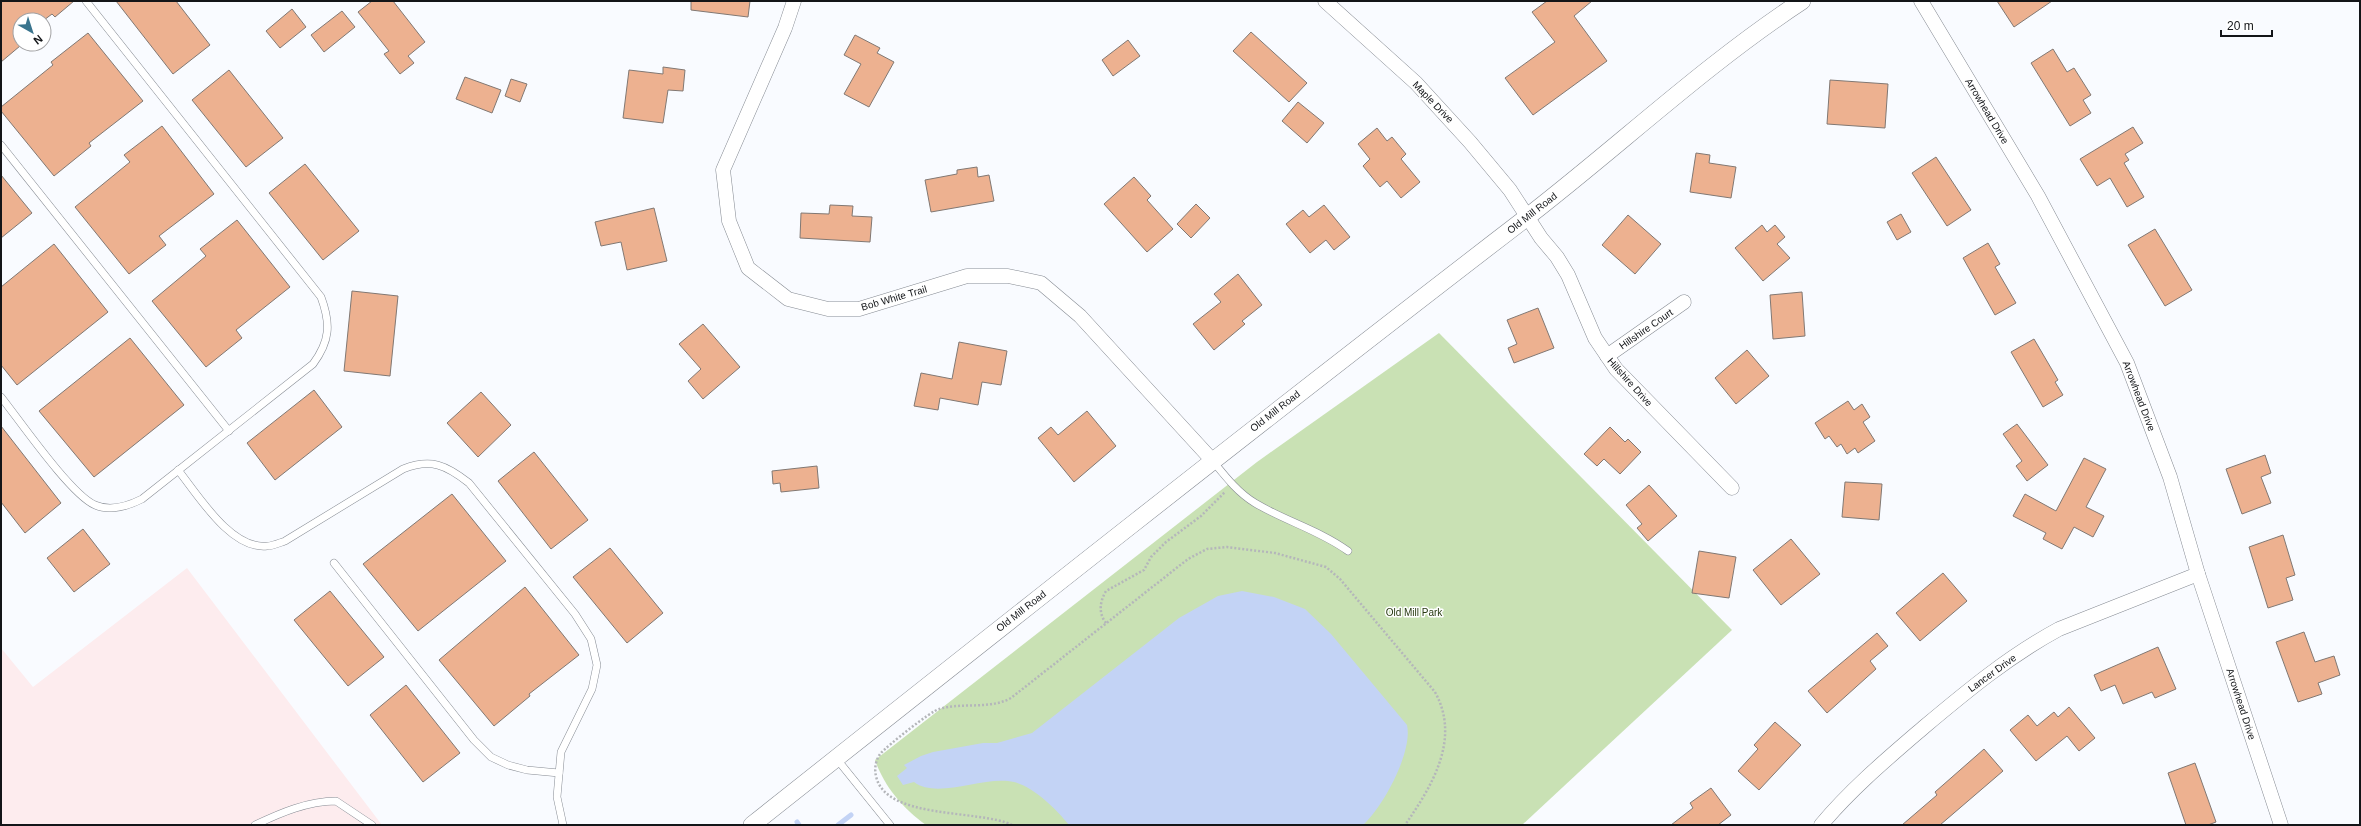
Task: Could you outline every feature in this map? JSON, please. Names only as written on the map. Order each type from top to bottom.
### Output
[{"type":"street","name":"Bob White Trail","points":[[794,1],[785,28],[723,170],[729,221],[748,268],[788,299],[828,309],[859,309],[967,276],[1008,276],[1041,283],[1084,321],[1212,460]]},
{"type":"street","name":"Maple Drive","points":[[1325,1],[1440,108],[1510,190],[1527,217]]},
{"type":"street","name":"Old Mill Road","points":[[752,825],[1212,460],[1527,217],[1732,51],[1802,1]]},
{"type":"street","name":"Arrowhead Drive","points":[[1921,1],[2038,196],[2127,363],[2170,477],[2198,574],[2281,825]]},
{"type":"street","name":"Hillshire Drive","points":[[1527,217],[1568,275],[1595,338],[1616,369],[1732,488]]},
{"type":"street","name":"Hillshire Court","points":[[1607,356],[1684,302]]},
{"type":"street","name":"Lancer Drive","points":[[1821,825],[1845,796],[1888,758],[1985,676],[2039,640],[2059,629],[2198,574]]},
{"type":"lane","points":[[1,397],[77,493],[95,505],[111,508],[127,506],[142,499],[229,431],[313,364],[324,349],[328,317],[321,297],[86,1]]},
{"type":"lane","points":[[1,145],[229,431]]},
{"type":"lane","points":[[1212,460],[1234,487],[1256,503],[1330,538],[1348,551]]},
{"type":"lane","points":[[178,470],[223,526],[236,538],[266,547],[285,541],[403,469],[419,462],[452,469],[464,478],[575,614],[591,639],[597,665],[592,690],[561,752],[557,797],[562,825]]},
{"type":"lane","points":[[334,563],[474,740],[491,757],[527,770],[559,774]]},
{"type":"lane","points":[[836,758],[890,825]]},
{"type":"lane","points":[[255,825],[308,804],[336,801],[372,825]]},
{"type":"path","points":[[1106,623],[1101,616],[1101,611],[1106,591],[1144,570],[1151,557],[1166,542],[1194,522],[1224,492],[1234,487]]},
{"type":"path","points":[[1012,825],[996,819],[927,810],[892,797],[884,793],[877,781],[875,774],[877,759],[887,747],[939,709],[999,703],[1011,698],[1188,560],[1212,548],[1227,547],[1267,552],[1303,560],[1330,570],[1427,681],[1441,703],[1446,732],[1441,759],[1429,788],[1405,825]]},
{"type":"shaded area","points":[[187,568],[382,825],[1,825],[1,648],[33,687]]},
{"type":"green space","name":"Old Mill Park","points":[[1439,333],[1732,630],[1522,825],[926,825],[910,812],[895,796],[879,770],[875,760],[1257,462]]},
{"type":"water","points":[[1242,591],[1274,597],[1305,609],[1331,634],[1407,725],[1408,736],[1401,764],[1395,778],[1379,806],[1363,825],[1069,825],[1058,812],[1037,794],[1014,782],[989,782],[936,789],[924,787],[914,782],[903,785],[897,776],[907,768],[904,765],[921,756],[933,752],[983,743],[997,743],[1032,733],[1179,618],[1218,596]]},
{"type":"building","points":[[1,1],[74,1],[55,17],[52,12],[12,12],[13,52],[1,62]]},
{"type":"building","points":[[116,1],[176,1],[210,45],[173,74]]},
{"type":"building","points":[[372,1],[393,1],[425,42],[408,56],[414,63],[400,74],[384,54],[389,51],[358,12]]},
{"type":"building","points":[[691,1],[750,1],[748,17],[691,10]]},
{"type":"building","points":[[1547,1],[1592,1],[1574,16],[1607,61],[1533,115],[1505,78],[1555,42],[1532,12]]},
{"type":"building","points":[[1997,1],[2052,1],[2014,27]]},
{"type":"building","points":[[292,9],[306,27],[280,48],[266,31]]},
{"type":"building","points":[[342,11],[355,27],[324,52],[311,35]]},
{"type":"building","points":[[1251,32],[1307,83],[1289,102],[1233,51]]},
{"type":"building","points":[[88,33],[143,101],[89,143],[91,146],[54,176],[1,111],[1,107],[53,65],[51,62]]},
{"type":"building","points":[[855,35],[880,48],[877,53],[894,62],[869,107],[844,94],[861,64],[844,55]]},
{"type":"building","points":[[1128,40],[1140,56],[1113,76],[1102,60]]},
{"type":"building","points":[[2053,49],[2067,72],[2074,68],[2091,95],[2083,100],[2091,113],[2070,126],[2031,63]]},
{"type":"building","points":[[663,67],[685,70],[683,91],[668,90],[663,123],[623,118],[629,70],[663,74]]},
{"type":"building","points":[[229,70],[283,138],[246,167],[192,100]]},
{"type":"building","points":[[465,77],[501,90],[492,113],[456,99]]},
{"type":"building","points":[[511,79],[527,84],[520,102],[505,96]]},
{"type":"building","points":[[1830,80],[1888,84],[1885,128],[1827,124]]},
{"type":"building","points":[[1298,102],[1324,123],[1307,143],[1282,121]]},
{"type":"building","points":[[162,126],[214,194],[159,236],[166,245],[129,274],[75,207],[130,162],[124,155]]},
{"type":"building","points":[[2133,127],[2143,143],[2125,154],[2129,160],[2124,163],[2144,197],[2127,207],[2110,178],[2097,186],[2080,159]]},
{"type":"building","points":[[1377,128],[1387,141],[1392,137],[1406,154],[1401,159],[1420,182],[1401,198],[1387,181],[1380,187],[1363,166],[1370,159],[1358,144]]},
{"type":"building","points":[[1696,153],[1710,155],[1709,163],[1736,167],[1731,198],[1690,192]]},
{"type":"building","points":[[1936,157],[1971,210],[1947,226],[1912,173]]},
{"type":"building","points":[[305,164],[359,231],[323,260],[269,193]]},
{"type":"building","points":[[977,167],[978,177],[989,175],[994,201],[931,212],[925,180],[957,174],[957,170]]},
{"type":"building","points":[[1,175],[32,213],[1,238]]},
{"type":"building","points":[[1134,177],[1151,196],[1147,200],[1173,229],[1147,252],[1104,204]]},
{"type":"building","points":[[1196,204],[1210,218],[1191,238],[1177,224]]},
{"type":"building","points":[[830,205],[853,206],[852,216],[872,217],[870,242],[800,238],[801,213],[829,214]]},
{"type":"building","points":[[1324,205],[1350,237],[1334,250],[1326,240],[1310,253],[1286,224],[1303,210],[1309,217]]},
{"type":"building","points":[[654,208],[667,261],[627,270],[621,242],[601,246],[595,222]]},
{"type":"building","points":[[1901,214],[1911,232],[1897,240],[1887,222]]},
{"type":"building","points":[[1628,215],[1661,244],[1635,274],[1602,245]]},
{"type":"building","points":[[237,220],[290,287],[236,330],[242,338],[206,367],[152,301],[206,256],[200,249]]},
{"type":"building","points":[[1762,225],[1767,232],[1775,225],[1785,237],[1777,244],[1790,258],[1763,281],[1735,248]]},
{"type":"building","points":[[2155,229],[2192,290],[2165,306],[2128,245]]},
{"type":"building","points":[[1988,243],[2000,264],[1995,267],[2016,303],[1995,315],[1963,258]]},
{"type":"building","points":[[54,244],[108,312],[17,385],[1,365],[1,287]]},
{"type":"building","points":[[1238,274],[1262,305],[1242,321],[1245,324],[1214,350],[1193,324],[1221,302],[1214,294]]},
{"type":"building","points":[[352,291],[398,296],[390,376],[344,371]]},
{"type":"building","points":[[1802,292],[1805,336],[1773,339],[1770,295]]},
{"type":"building","points":[[1538,308],[1554,348],[1514,363],[1508,348],[1517,344],[1507,320]]},
{"type":"building","points":[[703,324],[740,367],[703,399],[688,381],[701,369],[679,344]]},
{"type":"building","points":[[130,338],[184,405],[94,477],[39,411]]},
{"type":"building","points":[[2034,339],[2058,380],[2055,382],[2063,395],[2043,407],[2011,352]]},
{"type":"building","points":[[959,342],[1007,351],[1001,385],[982,382],[978,405],[940,398],[938,410],[914,406],[921,373],[952,379]]},
{"type":"building","points":[[1747,350],[1769,376],[1736,404],[1715,378]]},
{"type":"building","points":[[314,390],[342,427],[275,480],[247,443]]},
{"type":"building","points":[[481,392],[511,425],[478,457],[447,423]]},
{"type":"building","points":[[1848,401],[1854,410],[1862,404],[1870,417],[1863,422],[1875,441],[1858,453],[1855,448],[1847,454],[1841,444],[1837,447],[1829,436],[1825,439],[1815,423]]},
{"type":"building","points":[[1087,411],[1116,446],[1074,482],[1038,438],[1051,427],[1058,435]]},
{"type":"building","points":[[2017,424],[2048,465],[2027,481],[2016,466],[2022,461],[2003,434]]},
{"type":"building","points":[[1,426],[61,503],[25,533],[1,502]]},
{"type":"building","points":[[1610,427],[1625,442],[1628,439],[1641,452],[1620,474],[1604,459],[1597,466],[1584,454]]},
{"type":"building","points":[[534,452],[588,520],[551,549],[498,481]]},
{"type":"building","points":[[2265,455],[2271,473],[2261,477],[2271,503],[2242,514],[2226,469]]},
{"type":"building","points":[[2084,458],[2106,469],[2086,507],[2104,516],[2093,537],[2074,527],[2062,549],[2043,539],[2046,533],[2013,516],[2025,494],[2056,511]]},
{"type":"building","points":[[817,466],[819,488],[781,492],[780,483],[773,484],[772,471]]},
{"type":"building","points":[[1845,482],[1882,484],[1879,520],[1842,517]]},
{"type":"building","points":[[1649,485],[1677,516],[1648,541],[1637,528],[1642,524],[1626,505]]},
{"type":"building","points":[[452,494],[506,561],[418,631],[363,564]]},
{"type":"building","points":[[83,529],[110,564],[74,592],[47,558]]},
{"type":"building","points":[[2283,535],[2295,575],[2286,578],[2293,600],[2268,608],[2249,547]]},
{"type":"building","points":[[1791,539],[1820,574],[1781,605],[1753,570]]},
{"type":"building","points":[[610,548],[663,613],[627,643],[573,577]]},
{"type":"building","points":[[1699,551],[1736,557],[1729,598],[1692,593]]},
{"type":"building","points":[[1943,573],[1967,601],[1920,641],[1896,613]]},
{"type":"building","points":[[525,587],[579,655],[529,694],[530,696],[494,726],[439,660]]},
{"type":"building","points":[[330,591],[384,657],[348,686],[294,620]]},
{"type":"building","points":[[2304,632],[2315,662],[2334,656],[2340,675],[2318,683],[2322,694],[2298,702],[2276,642]]},
{"type":"building","points":[[1877,633],[1888,646],[1870,661],[1876,669],[1827,713],[1808,691]]},
{"type":"building","points":[[2158,647],[2176,689],[2155,698],[2152,692],[2123,704],[2115,685],[2101,691],[2094,675]]},
{"type":"building","points":[[406,685],[460,753],[423,782],[370,715]]},
{"type":"building","points":[[2069,707],[2095,738],[2079,751],[2067,736],[2036,761],[2010,730],[2028,715],[2037,726],[2054,712],[2058,717]]},
{"type":"building","points":[[1775,722],[1801,745],[1759,790],[1738,771],[1758,749],[1754,745]]},
{"type":"building","points":[[1984,749],[2003,771],[1940,825],[1902,825],[1937,795],[1935,792]]},
{"type":"building","points":[[2195,763],[2216,822],[2208,825],[2186,825],[2168,773]]},
{"type":"building","points":[[1711,788],[1731,815],[1718,825],[1671,825],[1693,808],[1690,803]]},
{"type":"waterway","points":[[838,825],[851,815]]}]
